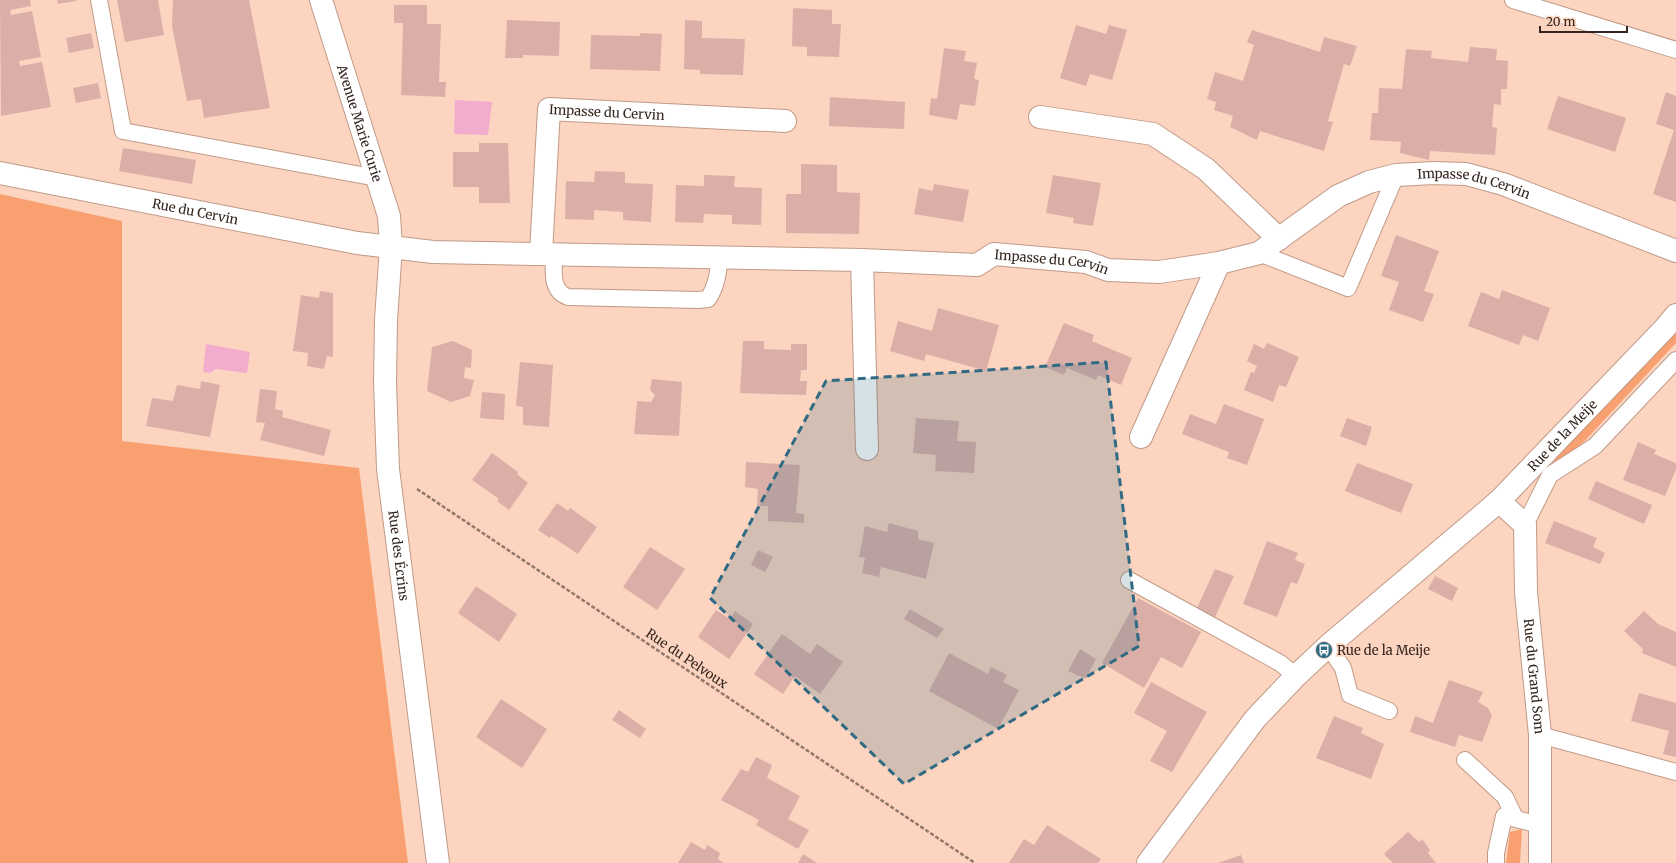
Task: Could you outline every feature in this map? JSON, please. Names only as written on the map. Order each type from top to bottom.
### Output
[{"type":"street","name":"Avenue Marie Curie","points":[[321,0],[389,216],[391,247]]},
{"type":"street","name":"Impasse du Cervin","points":[[548,253],[549,109],[785,121]]},
{"type":"street","points":[[1040,117],[1153,134],[1206,169],[1279,239]]},
{"type":"street","name":"Rue du Cervin","points":[[0,173],[357,243],[391,247]]},
{"type":"street","name":"Impasse du Cervin","points":[[391,247],[433,252],[862,260],[977,265],[994,254],[1086,262],[1108,270],[1159,272],[1219,263],[1259,254],[1338,196],[1369,182],[1396,175],[1433,173],[1466,174],[1503,184],[1676,251]]},
{"type":"street","name":"Rue des Écrins","points":[[391,247],[386,320],[385,383],[388,469],[438,863]]},
{"type":"street","points":[[862,260],[867,450]]},
{"type":"street","points":[[1141,437],[1219,263]]},
{"type":"street","name":"Rue de la Meije","points":[[1148,863],[1255,719],[1296,676],[1328,646],[1499,501],[1660,334],[1676,315]]},
{"type":"street","points":[[1499,501],[1526,525]]},
{"type":"street","name":"Rue du Grand Som","points":[[1526,525],[1526,592],[1540,735],[1540,863]]},
{"type":"lane","points":[[99,0],[123,131],[377,178]]},
{"type":"lane","points":[[1513,0],[1676,50]]},
{"type":"lane","points":[[1259,254],[1348,288],[1396,175]]},
{"type":"lane","points":[[548,253],[556,288],[560,295],[568,297],[698,300],[708,298],[716,283],[720,257]]},
{"type":"lane","points":[[1526,525],[1550,475],[1595,446],[1676,360]]},
{"type":"lane","points":[[1129,580],[1280,662],[1296,676]]},
{"type":"lane","points":[[1328,646],[1343,668],[1350,695],[1389,711]]},
{"type":"lane","points":[[1540,735],[1676,772]]},
{"type":"lane","points":[[1465,760],[1505,797],[1515,818]]},
{"type":"lane","points":[[1496,863],[1496,853],[1504,816],[1540,825]]},
{"type":"path","name":"Rue du Pelvoux","points":[[388,469],[975,863]]},
{"type":"highlighted area","points":[[1106,362],[1139,646],[904,784],[710,598],[826,381]]},
{"type":"shaded area","points":[[455,100],[492,102],[488,135],[454,134]]},
{"type":"shaded area","points":[[0,194],[122,221],[122,441],[359,468],[408,863],[0,863]]},
{"type":"shaded area","points":[[1676,329],[1676,343],[1577,449],[1556,462],[1550,453]]},
{"type":"shaded area","points":[[206,344],[250,352],[247,373],[216,369],[210,373],[203,372]]},
{"type":"shaded area","points":[[1522,829],[1520,863],[1506,863],[1510,832]]},
{"type":"building","points":[[0,0],[30,0],[31,6],[10,10],[11,15],[32,11],[41,57],[19,61],[20,66],[42,62],[51,107],[1,116]]},
{"type":"building","points":[[57,0],[76,0],[76,1],[58,4]]},
{"type":"building","points":[[117,0],[158,0],[164,35],[125,42]]},
{"type":"building","points":[[173,0],[249,0],[270,108],[204,118],[201,99],[187,101],[172,26]]},
{"type":"building","points":[[394,5],[427,5],[427,24],[441,24],[439,82],[446,82],[445,97],[401,95],[403,23],[394,23]]},
{"type":"building","points":[[793,8],[832,10],[832,24],[841,24],[839,57],[807,56],[807,47],[792,46]]},
{"type":"building","points":[[507,20],[560,22],[559,56],[523,55],[523,58],[505,58]]},
{"type":"building","points":[[685,20],[702,21],[702,38],[745,39],[743,75],[700,74],[700,70],[684,69]]},
{"type":"building","points":[[1076,25],[1106,34],[1109,25],[1127,30],[1112,80],[1090,74],[1086,86],[1060,78]]},
{"type":"building","points":[[1252,30],[1320,52],[1324,37],[1357,46],[1350,66],[1344,64],[1328,121],[1333,122],[1324,151],[1260,131],[1257,140],[1230,127],[1233,116],[1214,110],[1216,102],[1207,99],[1215,72],[1243,81],[1254,45],[1247,42]]},
{"type":"building","points":[[91,33],[94,48],[69,53],[66,38]]},
{"type":"building","points":[[640,33],[662,34],[660,71],[590,69],[591,35],[640,36]]},
{"type":"building","points":[[1470,47],[1497,49],[1496,60],[1508,61],[1507,89],[1501,89],[1501,105],[1494,104],[1492,127],[1497,128],[1495,155],[1430,151],[1429,160],[1400,153],[1401,142],[1370,140],[1372,113],[1378,113],[1379,88],[1402,89],[1406,49],[1432,51],[1431,58],[1468,62]]},
{"type":"building","points":[[944,48],[966,51],[964,61],[977,63],[974,79],[979,80],[975,106],[960,104],[957,120],[929,115],[931,98],[937,99]]},
{"type":"building","points":[[98,83],[101,98],[76,103],[73,88]]},
{"type":"building","points":[[1666,92],[1676,96],[1676,202],[1653,194],[1674,130],[1656,124]]},
{"type":"building","points":[[1558,96],[1626,118],[1615,152],[1547,129]]},
{"type":"building","points":[[830,97],[905,102],[904,129],[829,126]]},
{"type":"building","points":[[479,143],[508,143],[510,203],[479,203],[479,187],[453,187],[453,152],[479,152]]},
{"type":"building","points":[[123,148],[196,160],[192,184],[119,171]]},
{"type":"building","points":[[801,164],[837,165],[837,192],[860,193],[859,234],[786,233],[786,194],[801,194]]},
{"type":"building","points":[[595,171],[625,172],[625,183],[653,184],[651,222],[623,220],[623,212],[594,210],[594,220],[565,219],[566,181],[594,182]]},
{"type":"building","points":[[704,175],[735,176],[734,187],[762,188],[761,225],[732,224],[732,215],[704,214],[703,223],[675,222],[676,185],[704,186]]},
{"type":"building","points":[[1053,175],[1101,183],[1093,226],[1073,223],[1074,218],[1046,213]]},
{"type":"building","points":[[934,184],[969,190],[963,222],[914,214],[919,188],[933,191]]},
{"type":"building","points":[[1396,235],[1439,251],[1424,291],[1434,294],[1423,322],[1389,310],[1399,282],[1381,276]]},
{"type":"building","points":[[1502,290],[1550,308],[1538,341],[1523,335],[1519,345],[1468,326],[1481,292],[1499,299]]},
{"type":"building","points":[[320,291],[333,293],[333,357],[327,356],[324,369],[307,366],[308,353],[293,351],[301,295],[319,298]]},
{"type":"building","points":[[938,308],[999,325],[986,371],[926,354],[924,361],[890,351],[898,321],[932,331]]},
{"type":"building","points":[[1064,323],[1094,335],[1092,341],[1132,358],[1121,385],[1098,375],[1096,380],[1067,368],[1064,375],[1045,367]]},
{"type":"building","points":[[453,341],[472,350],[471,368],[465,367],[464,378],[474,380],[470,396],[451,402],[427,391],[432,347]]},
{"type":"building","points":[[743,341],[764,341],[764,349],[791,350],[791,344],[807,344],[807,370],[801,370],[800,381],[807,381],[806,395],[740,393]]},
{"type":"building","points":[[1267,343],[1299,357],[1286,387],[1279,385],[1273,402],[1244,390],[1251,372],[1254,373],[1257,366],[1247,361],[1254,344],[1264,349]]},
{"type":"building","points":[[520,362],[553,365],[549,427],[523,425],[523,407],[516,406]]},
{"type":"building","points":[[652,379],[682,382],[679,436],[634,434],[637,401],[651,402],[655,395],[650,390]]},
{"type":"building","points":[[201,381],[220,385],[210,437],[146,426],[152,398],[173,401],[177,385],[200,389]]},
{"type":"building","points":[[260,389],[277,391],[275,409],[283,411],[282,417],[331,430],[324,456],[260,440],[265,423],[256,422]]},
{"type":"building","points":[[482,392],[505,394],[504,420],[480,418]]},
{"type":"building","points":[[1224,404],[1264,419],[1247,465],[1227,458],[1229,452],[1182,434],[1190,414],[1216,424]]},
{"type":"building","points":[[916,418],[959,421],[957,441],[976,442],[974,473],[935,471],[936,455],[913,453]]},
{"type":"building","points":[[1347,418],[1372,427],[1366,446],[1340,436]]},
{"type":"building","points":[[1638,442],[1656,450],[1654,454],[1676,463],[1676,469],[1665,496],[1623,480]]},
{"type":"building","points":[[492,453],[518,472],[517,474],[528,483],[509,510],[497,501],[499,499],[472,480]]},
{"type":"building","points":[[746,462],[800,465],[796,513],[804,514],[804,523],[768,521],[768,506],[757,506],[758,489],[745,487]]},
{"type":"building","points":[[1357,463],[1413,484],[1401,513],[1345,491]]},
{"type":"building","points":[[1596,481],[1652,505],[1644,524],[1588,499]]},
{"type":"building","points":[[557,503],[568,511],[570,508],[597,527],[578,554],[551,536],[550,538],[538,530]]},
{"type":"building","points":[[1554,521],[1597,538],[1593,547],[1605,553],[1600,564],[1545,543]]},
{"type":"building","points":[[889,523],[918,531],[918,539],[934,543],[926,579],[881,567],[879,577],[862,573],[865,558],[859,557],[865,526],[887,532]]},
{"type":"building","points":[[1267,541],[1298,553],[1295,560],[1305,564],[1297,584],[1291,582],[1277,617],[1243,604]]},
{"type":"building","points":[[650,547],[685,569],[657,610],[623,587]]},
{"type":"building","points":[[758,550],[773,557],[765,572],[751,565]]},
{"type":"building","points":[[1215,569],[1234,576],[1215,617],[1197,608]]},
{"type":"building","points":[[1435,576],[1458,588],[1452,601],[1428,589]]},
{"type":"building","points":[[476,586],[517,614],[499,642],[458,613]]},
{"type":"building","points":[[1138,598],[1201,632],[1182,668],[1161,657],[1144,688],[1102,663]]},
{"type":"building","points":[[910,609],[944,629],[937,638],[904,619]]},
{"type":"building","points":[[716,610],[730,619],[735,611],[753,624],[729,659],[698,637]]},
{"type":"building","points":[[1644,611],[1658,624],[1676,632],[1676,667],[1642,653],[1643,649],[1624,631]]},
{"type":"building","points":[[782,634],[810,654],[817,644],[843,662],[820,694],[795,676],[783,694],[754,674]]},
{"type":"building","points":[[1080,649],[1096,659],[1086,679],[1068,671]]},
{"type":"building","points":[[949,653],[988,674],[991,667],[1007,675],[1003,682],[1019,690],[998,729],[929,691]]},
{"type":"building","points":[[1449,680],[1483,692],[1478,702],[1488,708],[1492,716],[1482,742],[1459,735],[1455,747],[1410,732],[1415,716],[1433,723]]},
{"type":"building","points":[[1151,682],[1207,712],[1172,772],[1150,761],[1167,731],[1134,713]]},
{"type":"building","points":[[1639,693],[1676,703],[1676,757],[1663,754],[1669,731],[1631,721]]},
{"type":"building","points":[[501,699],[547,729],[522,768],[476,737]]},
{"type":"building","points":[[619,710],[646,729],[640,738],[612,720]]},
{"type":"building","points":[[1334,716],[1363,728],[1361,733],[1384,744],[1371,779],[1316,758]]},
{"type":"building","points":[[756,757],[772,765],[767,778],[800,796],[788,819],[809,830],[798,849],[756,825],[759,820],[721,800],[741,769],[748,772]]},
{"type":"building","points":[[1047,825],[1101,859],[1098,863],[1009,863],[1024,839],[1034,845]]},
{"type":"building","points":[[1408,832],[1419,842],[1422,839],[1430,850],[1428,853],[1436,863],[1393,863],[1384,854]]},
{"type":"building","points":[[691,842],[705,850],[707,845],[720,853],[718,859],[724,863],[678,863]]},
{"type":"building","points":[[803,854],[817,863],[798,863]]},
{"type":"building","points":[[1241,855],[1244,863],[1218,863]]},
{"type":"place","name":"Rue de la Meije","points":[[1324,650]]}]
